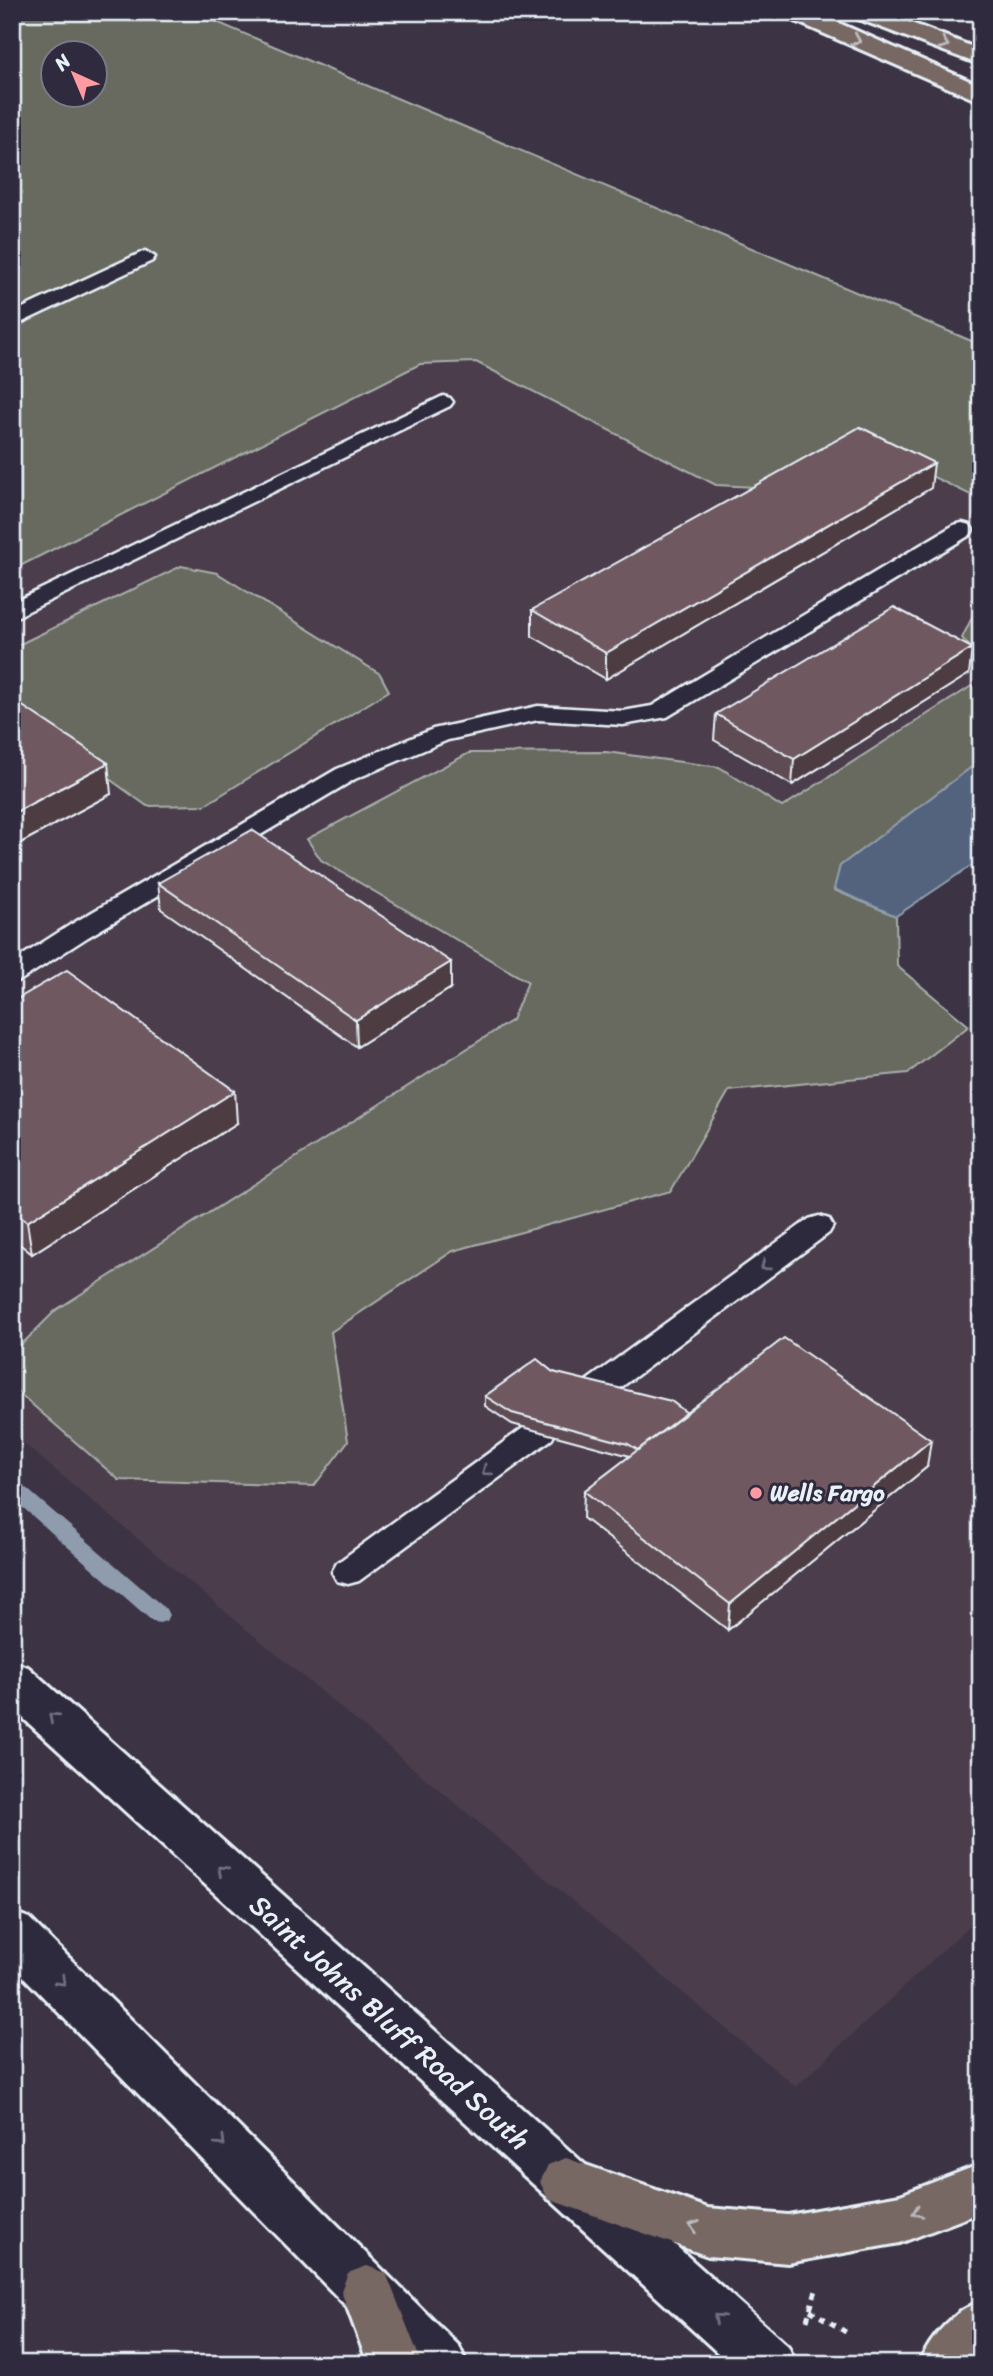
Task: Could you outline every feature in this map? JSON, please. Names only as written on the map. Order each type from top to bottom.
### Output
[{"type":"highway","points":[[794,12],[981,95]]},
{"type":"highway","points":[[861,12],[981,58]]},
{"type":"highway","points":[[566,2182],[708,2231],[788,2239],[900,2219],[981,2188]]},
{"type":"highway","points":[[367,2291],[395,2364]]},
{"type":"highway","points":[[946,2364],[981,2326]]},
{"type":"main road","name":"Saint Johns Bluff Road South","points":[[12,1680],[769,2364]]},
{"type":"main road","points":[[12,1933],[440,2364]]},
{"type":"lane","points":[[12,321],[145,257]]},
{"type":"lane","points":[[12,612],[443,402]]},
{"type":"lane","points":[[12,974],[79,931],[346,774],[441,734],[538,713],[623,718],[659,712],[962,530]]},
{"type":"lane","points":[[593,1392],[820,1226]]},
{"type":"lane","points":[[348,1572],[541,1431]]},
{"type":"path","points":[[803,2331],[816,2290]]},
{"type":"path","points":[[810,2310],[849,2334]]},
{"type":"shaded area","points":[[12,12],[79,38],[38,38],[38,108],[108,108],[108,49],[981,386],[981,730],[741,891],[981,1034],[981,1915],[796,2087],[12,1434]]},
{"type":"shaded area","points":[[12,12],[193,12],[981,345],[981,500],[863,443],[755,487],[716,485],[476,362],[420,364],[12,570]]},
{"type":"shaded area","points":[[181,566],[217,573],[380,674],[389,691],[205,805],[147,806],[12,709],[12,648]]},
{"type":"shaded area","points":[[981,599],[981,659],[962,638]]},
{"type":"shaded area","points":[[981,680],[981,760],[840,866],[834,890],[896,916],[897,966],[969,1026],[908,1073],[729,1091],[671,1191],[453,1251],[331,1332],[348,1441],[314,1486],[119,1480],[12,1387],[12,1354],[56,1310],[512,1020],[528,982],[321,860],[307,839],[469,753],[606,752],[719,767],[782,807]]},
{"type":"water","points":[[981,760],[981,859],[896,916],[834,889],[840,866]]},
{"type":"building","points":[[860,427],[934,463],[606,653],[532,610]]},
{"type":"building","points":[[894,607],[972,648],[794,759],[716,714]]},
{"type":"building","points":[[12,699],[108,763],[12,814]]},
{"type":"building","points":[[252,830],[451,962],[356,1020],[158,883]]},
{"type":"building","points":[[67,970],[235,1091],[27,1222],[12,1210],[12,1002]]},
{"type":"building","name":"Wells Fargo","points":[[784,1338],[931,1440],[730,1604],[584,1491]]},
{"type":"building","points":[[537,1359],[553,1372],[671,1401],[687,1413],[638,1450],[628,1444],[512,1413],[485,1396]]},
{"type":"waterway","points":[[12,1487],[159,1615]]},
{"type":"place","name":"Wells Fargo","points":[[756,1493]]}]
